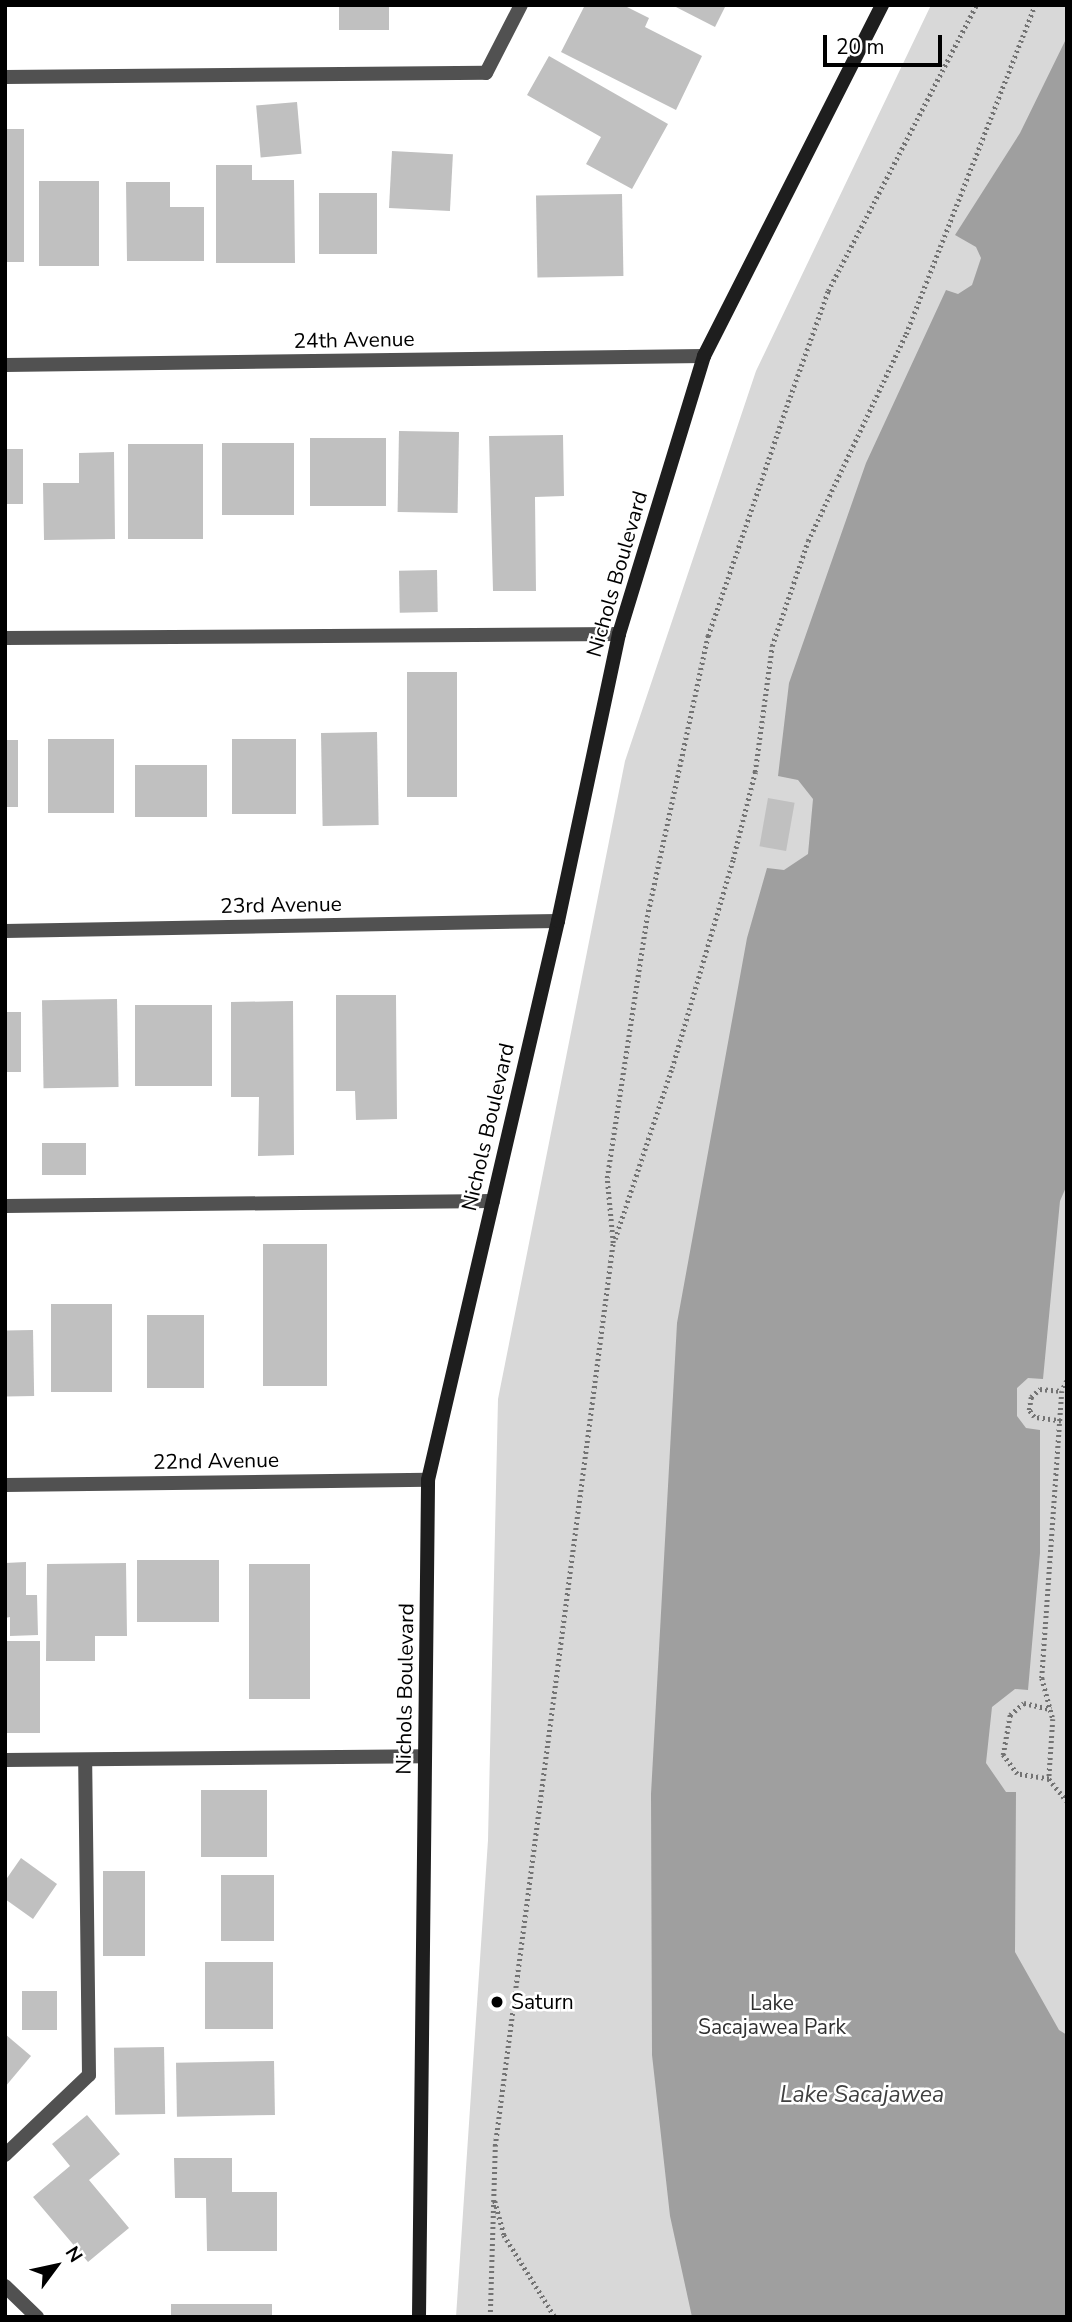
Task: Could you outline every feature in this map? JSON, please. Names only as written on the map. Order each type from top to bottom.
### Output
[{"type":"main road","name":"Nichols Boulevard","points":[[418,2317],[428,1480],[558,921],[619,634],[704,356],[882,5]]},
{"type":"street","points":[[5,76],[486,73],[521,5]]},
{"type":"street","name":"24th Avenue","points":[[5,365],[704,356]]},
{"type":"street","points":[[5,638],[619,634]]},
{"type":"street","name":"23rd Avenue","points":[[5,931],[558,921]]},
{"type":"street","points":[[5,1206],[493,1201]]},
{"type":"street","name":"22nd Avenue","points":[[5,1485],[428,1480]]},
{"type":"street","points":[[5,1760],[425,1756]]},
{"type":"street","points":[[5,2155],[89,2076],[85,1760]]},
{"type":"street","points":[[5,2286],[37,2317]]},
{"type":"path","points":[[613,1243],[607,1178],[647,917],[708,636],[828,291],[976,5]]},
{"type":"path","points":[[490,2317],[495,2146],[613,1243],[730,872],[755,772],[772,646],[790,593],[808,541],[910,324],[1035,5]]},
{"type":"path","points":[[1067,1381],[1062,1391],[1042,1678],[1051,1709],[1049,1779],[1067,1801]]},
{"type":"path","points":[[1061,1420],[1034,1417],[1029,1410],[1031,1397],[1040,1389],[1062,1391]]},
{"type":"path","points":[[1049,1779],[1017,1774],[1003,1755],[1010,1715],[1024,1703],[1051,1709]]},
{"type":"path","points":[[494,2193],[504,2235],[555,2317]]},
{"type":"green space","name":"Lake Sacajawea","points":[[931,5],[1067,5],[1067,2317],[456,2317],[488,1840],[498,1399],[625,761],[756,371]]},
{"type":"water","name":"Lake Sacajawea","points":[[1067,37],[1067,1185],[1060,1201],[1043,1379],[1028,1378],[1017,1388],[1017,1416],[1026,1428],[1040,1430],[1040,1553],[1028,1690],[1015,1689],[992,1707],[986,1763],[1006,1792],[1016,1792],[1015,1952],[1059,2030],[1067,2035],[1067,2317],[692,2317],[670,2216],[652,2055],[651,1794],[677,1323],[747,938],[767,868],[784,870],[808,854],[813,799],[798,780],[778,776],[789,683],[866,463],[946,290],[958,294],[972,285],[981,258],[976,247],[955,235],[1020,133]]},
{"type":"building","points":[[339,5],[389,5],[389,30],[339,30]]},
{"type":"building","points":[[585,5],[623,5],[649,18],[645,27],[702,56],[676,110],[561,52]]},
{"type":"building","points":[[672,5],[726,5],[715,27]]},
{"type":"building","points":[[549,56],[668,124],[632,189],[586,164],[601,137],[527,95]]},
{"type":"building","points":[[297,102],[302,154],[261,157],[256,106]]},
{"type":"building","points":[[5,129],[24,129],[24,262],[5,262]]},
{"type":"building","points":[[392,151],[453,154],[450,211],[389,208]]},
{"type":"building","points":[[216,165],[252,165],[252,180],[294,180],[295,263],[216,263]]},
{"type":"building","points":[[39,181],[99,181],[99,266],[39,266]]},
{"type":"building","points":[[126,182],[170,182],[170,207],[204,207],[204,261],[127,261]]},
{"type":"building","points":[[319,193],[377,193],[377,254],[319,254]]},
{"type":"building","points":[[622,194],[623,276],[537,277],[536,196]]},
{"type":"building","points":[[399,431],[459,432],[458,513],[398,512]]},
{"type":"building","points":[[563,435],[564,496],[535,497],[536,591],[493,591],[489,436]]},
{"type":"building","points":[[310,438],[386,438],[386,506],[310,506]]},
{"type":"building","points":[[222,443],[294,443],[294,515],[222,515]]},
{"type":"building","points":[[128,444],[203,444],[203,539],[128,539]]},
{"type":"building","points":[[5,449],[23,449],[23,504],[5,504]]},
{"type":"building","points":[[114,452],[115,539],[44,540],[43,483],[79,483],[79,453]]},
{"type":"building","points":[[437,570],[438,612],[400,613],[399,571]]},
{"type":"building","points":[[407,672],[457,672],[457,797],[407,797]]},
{"type":"building","points":[[377,732],[379,825],[323,826],[321,733]]},
{"type":"building","points":[[48,739],[114,739],[114,813],[48,813]]},
{"type":"building","points":[[232,739],[296,739],[296,814],[232,814]]},
{"type":"building","points":[[5,740],[18,740],[18,807],[5,807]]},
{"type":"building","points":[[135,765],[207,765],[207,817],[135,817]]},
{"type":"building","points":[[768,798],[795,803],[786,851],[759,846]]},
{"type":"building","points":[[336,995],[396,995],[397,1119],[356,1120],[355,1091],[336,1091]]},
{"type":"building","points":[[117,999],[119,1087],[44,1088],[42,1000]]},
{"type":"building","points":[[293,1001],[294,1155],[258,1156],[259,1097],[231,1097],[231,1002]]},
{"type":"building","points":[[135,1005],[212,1005],[212,1086],[135,1086]]},
{"type":"building","points":[[5,1012],[21,1012],[21,1072],[5,1072]]},
{"type":"building","points":[[42,1143],[86,1143],[86,1175],[42,1175]]},
{"type":"building","points":[[263,1244],[327,1244],[327,1386],[263,1386]]},
{"type":"building","points":[[51,1304],[112,1304],[112,1392],[51,1392]]},
{"type":"building","points":[[147,1315],[204,1315],[204,1388],[147,1388]]},
{"type":"building","points":[[5,1330],[33,1330],[34,1396],[6,1396]]},
{"type":"building","points":[[137,1560],[219,1560],[219,1622],[137,1622]]},
{"type":"building","points":[[26,1562],[26,1595],[37,1595],[38,1635],[10,1636],[10,1617],[5,1618],[5,1563]]},
{"type":"building","points":[[126,1563],[127,1636],[95,1636],[95,1661],[46,1661],[47,1564]]},
{"type":"building","points":[[249,1564],[310,1564],[310,1699],[249,1699]]},
{"type":"building","points":[[5,1641],[40,1641],[40,1733],[5,1733]]},
{"type":"building","points":[[201,1790],[267,1790],[267,1857],[201,1857]]},
{"type":"building","points":[[21,1858],[57,1884],[33,1919],[5,1899],[5,1881]]},
{"type":"building","points":[[103,1871],[145,1871],[145,1956],[103,1956]]},
{"type":"building","points":[[221,1875],[274,1875],[274,1941],[221,1941]]},
{"type":"building","points":[[205,1962],[273,1962],[273,2029],[205,2029]]},
{"type":"building","points":[[22,1991],[57,1991],[57,2030],[22,2030]]},
{"type":"building","points":[[5,2034],[31,2056],[5,2087]]},
{"type":"building","points":[[164,2047],[165,2114],[115,2115],[114,2048]]},
{"type":"building","points":[[274,2061],[275,2115],[177,2117],[176,2063]]},
{"type":"building","points":[[87,2115],[120,2154],[89,2180],[129,2228],[88,2262],[33,2197],[70,2166],[52,2144]]},
{"type":"building","points":[[174,2158],[232,2158],[232,2192],[277,2192],[277,2251],[207,2251],[206,2198],[175,2198]]},
{"type":"building","points":[[171,2304],[272,2304],[272,2317],[171,2317]]},
{"type":"place","name":"Saturn","points":[[497,2002]]},
{"type":"park label","name":"Lake Sacajawea Park","points":[[772,2015]]}]
